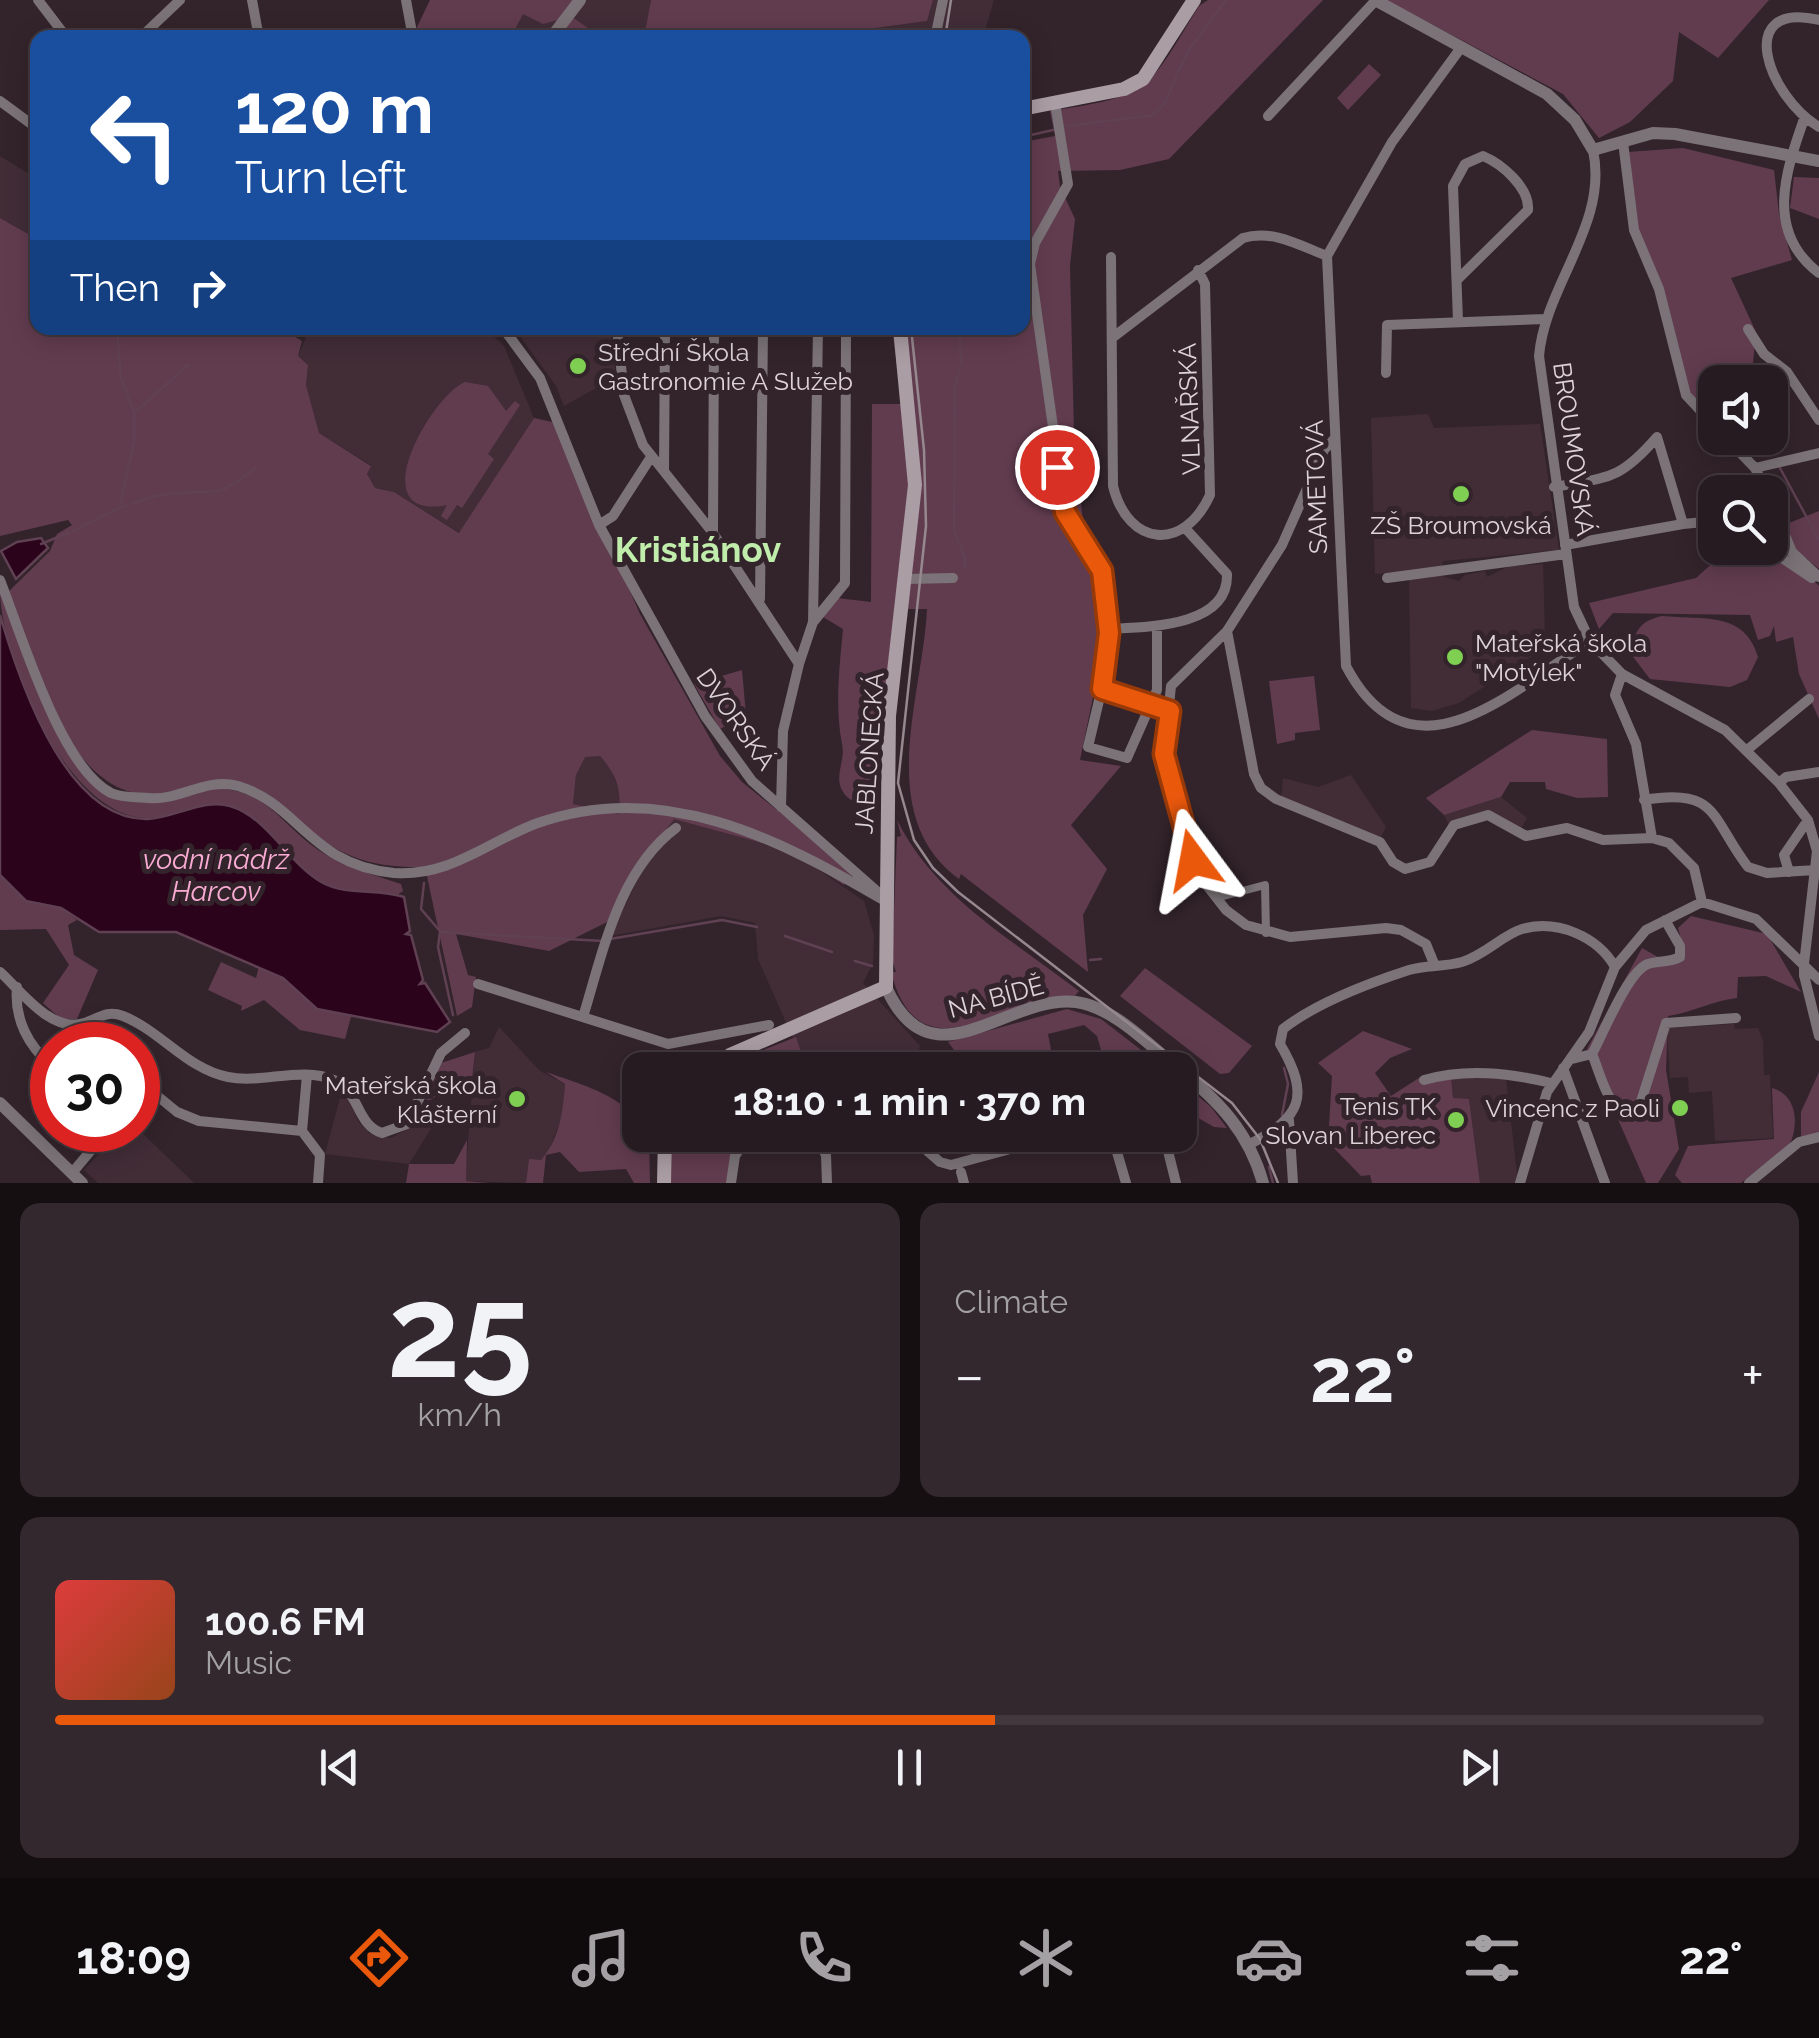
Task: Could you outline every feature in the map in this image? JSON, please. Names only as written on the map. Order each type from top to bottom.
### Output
[{"type":"main road","points":[[1030,108],[1124,89],[1143,80],[1194,0]]},
{"type":"main road","name":"JABLONECKÁ","points":[[886,986],[889,716],[915,485],[901,335]]},
{"type":"main road","points":[[737,1052],[886,986]]},
{"type":"main road","points":[[664,1183],[665,1152]]},
{"type":"street","points":[[38,0],[60,30]]},
{"type":"street","points":[[148,30],[180,0]]},
{"type":"street","points":[[252,0],[258,30]]},
{"type":"street","points":[[406,0],[412,30]]},
{"type":"street","points":[[557,30],[580,0]]},
{"type":"street","points":[[937,30],[943,0]]},
{"type":"street","points":[[1268,116],[1375,0],[1547,94],[1575,120],[1593,150],[1654,133],[1675,134],[1819,162]]},
{"type":"street","points":[[1819,20],[1789,19],[1776,27],[1766,48],[1775,84],[1804,119],[1819,127]]},
{"type":"street","points":[[1112,338],[1242,238],[1258,234],[1327,256],[1392,142],[1460,49]]},
{"type":"street","points":[[0,101],[30,123]]},
{"type":"street","points":[[1056,103],[1068,184],[1035,243],[1030,264],[1065,512],[1102,571],[1108,629],[1102,689],[1088,748],[1127,758],[1151,701],[1160,663],[1157,627]]},
{"type":"street","points":[[1804,119],[1790,155],[1782,196],[1785,225],[1802,258],[1819,273]]},
{"type":"street","points":[[1622,142],[1634,230],[1659,289],[1686,395],[1698,408]]},
{"type":"street","name":"BROUMOVSKÁ","points":[[1593,150],[1597,170],[1594,198],[1545,318],[1539,370],[1574,607],[1590,641],[1622,674],[1724,730],[1779,783],[1808,820]]},
{"type":"street","points":[[1458,279],[1528,210],[1522,188],[1494,161],[1482,156],[1466,164],[1453,186],[1458,320]]},
{"type":"street","name":"SAMETOVÁ","points":[[1327,256],[1346,666],[1361,695],[1388,716],[1424,728],[1462,723],[1590,641]]},
{"type":"street","points":[[1108,629],[1157,627],[1220,603],[1226,594],[1227,574],[1186,529],[1167,535],[1146,533],[1120,512],[1113,486],[1111,257]]},
{"type":"street","name":"VLNAŘSKÁ","points":[[1186,529],[1200,517],[1213,475],[1205,284],[1198,270]]},
{"type":"street","points":[[1386,373],[1386,324],[1545,318]]},
{"type":"street","points":[[1748,329],[1764,354],[1788,372],[1819,420]]},
{"type":"street","name":"DVORSKÁ","points":[[509,335],[534,368],[558,414],[599,526],[705,716],[752,781],[866,876],[885,900]]},
{"type":"street","points":[[617,335],[628,408],[651,457],[713,532],[800,664]]},
{"type":"street","points":[[664,472],[665,335]]},
{"type":"street","points":[[713,532],[714,335]]},
{"type":"street","points":[[760,600],[763,335]]},
{"type":"street","points":[[781,807],[783,731],[814,622],[818,335]]},
{"type":"street","points":[[814,622],[844,583],[846,335]]},
{"type":"street","points":[[1554,487],[1617,476],[1630,468],[1657,437],[1683,524]]},
{"type":"street","points":[[1334,439],[1324,450],[1282,545],[1227,631],[1171,686],[1164,754],[1201,878],[1246,925],[1290,936],[1365,927],[1401,930],[1426,944],[1435,966]]},
{"type":"street","points":[[1755,468],[1819,452]]},
{"type":"street","points":[[1742,455],[1758,475]]},
{"type":"street","points":[[599,526],[612,516],[651,457]]},
{"type":"street","points":[[1565,550],[1698,523]]},
{"type":"street","points":[[1788,542],[1792,552],[1819,580]]},
{"type":"street","name":"BROUMOVSKÁ","points":[[1387,578],[1565,550]]},
{"type":"street","points":[[1788,561],[1819,580]]},
{"type":"street","points":[[907,579],[953,578]]},
{"type":"street","points":[[0,580],[63,733],[88,772],[112,794],[153,799],[210,784],[238,786],[268,801],[330,854],[370,869],[406,873],[448,867],[533,825],[580,811],[623,806],[686,814],[794,848],[885,900]]},
{"type":"street","points":[[1227,631],[1254,774],[1261,788],[1326,822],[1380,842],[1393,862],[1404,870],[1430,862],[1454,826],[1488,815],[1526,836],[1567,828],[1604,840],[1652,838],[1669,843],[1694,868],[1702,902]]},
{"type":"street","points":[[1622,674],[1616,684],[1618,702],[1636,744],[1652,838]]},
{"type":"street","points":[[1102,689],[1151,701],[1170,711]]},
{"type":"street","points":[[1747,750],[1809,699]]},
{"type":"street","points":[[1779,783],[1786,776],[1819,772]]},
{"type":"street","points":[[1644,800],[1668,796],[1694,798],[1711,806],[1748,867],[1767,873],[1816,870]]},
{"type":"street","points":[[583,1017],[606,938],[636,876],[652,850],[674,833],[686,814]]},
{"type":"street","points":[[1788,872],[1784,855],[1808,820]]},
{"type":"street","points":[[1808,820],[1818,851],[1813,946],[1804,969],[1819,1036]]},
{"type":"street","points":[[1216,898],[1265,884],[1266,933]]},
{"type":"street","points":[[1520,1183],[1552,1083],[1589,1032],[1615,967],[1646,930],[1702,902],[1756,919],[1819,980]]},
{"type":"street","points":[[1592,1054],[1634,976],[1648,964],[1680,957],[1680,946],[1665,920]]},
{"type":"street","points":[[1250,1144],[1289,1120],[1296,1107],[1295,1070],[1280,1038],[1287,1025],[1410,969],[1460,962],[1492,950],[1521,929],[1565,929],[1594,940],[1615,967]]},
{"type":"street","points":[[0,972],[60,1023],[84,1024],[106,1012],[120,1014],[144,1026],[204,1070],[226,1077],[330,1077],[351,1088],[367,1124],[382,1133],[395,1131],[413,1117],[441,1052],[464,1033]]},
{"type":"street","points":[[478,984],[668,1044],[769,1026]]},
{"type":"street","name":"NA BÍDĚ","points":[[886,986],[907,1022],[942,1034],[970,1032],[1056,1003],[1083,1004],[1112,1018],[1156,1052]]},
{"type":"street","points":[[17,988],[16,1002],[24,1033],[30,1040]]},
{"type":"street","points":[[1592,1054],[1615,1108],[1626,1115],[1637,1114],[1666,1023],[1736,1018]]},
{"type":"street","points":[[1572,1058],[1592,1054]]},
{"type":"street","points":[[1563,1068],[1605,1183]]},
{"type":"street","points":[[1424,1080],[1446,1074],[1482,1073],[1552,1083]]},
{"type":"street","points":[[307,1075],[302,1131],[320,1155],[318,1183]]},
{"type":"street","name":"NA BÍDĚ","points":[[1197,1085],[1218,1103],[1250,1144],[1263,1183]]},
{"type":"street","points":[[160,1098],[177,1112],[199,1121],[302,1131]]},
{"type":"street","points":[[1,1106],[77,1178],[94,1152]]},
{"type":"street","points":[[1289,1120],[1293,1183]]},
{"type":"street","points":[[1749,1183],[1799,1142],[1819,1137]]},
{"type":"street","points":[[731,1183],[737,1152]]},
{"type":"street","points":[[825,1152],[826,1183]]},
{"type":"street","points":[[929,1152],[940,1162],[952,1165],[1000,1152]]},
{"type":"street","points":[[1117,1152],[1126,1183]]},
{"type":"street","points":[[1168,1152],[1176,1183]]},
{"type":"shaded area","points":[[430,0],[580,0],[572,17],[591,30],[557,30],[569,17],[543,24],[523,14],[515,30],[417,27]]},
{"type":"shaded area","points":[[580,0],[651,0],[645,30],[590,30],[571,17],[558,30],[515,30],[522,14]]},
{"type":"shaded area","points":[[651,0],[933,0],[927,21],[866,30],[645,30]]},
{"type":"shaded area","points":[[933,0],[994,0],[985,30],[866,30],[927,21]]},
{"type":"shaded area","points":[[1208,0],[1323,0],[1169,159],[1120,170],[1058,171],[1060,187],[1075,219],[1070,266],[1074,434],[1087,562],[1099,610],[1099,668],[1080,760],[1121,766],[1071,825],[1107,869],[1083,915],[1088,972],[961,874],[959,879],[933,853],[917,822],[910,789],[909,753],[927,609],[897,609],[879,737],[875,807],[856,803],[845,794],[839,779],[843,750],[838,702],[843,629],[823,617],[837,598],[871,602],[872,404],[902,404],[893,335],[1030,335],[1030,141],[1055,136],[1050,111],[1109,100],[1143,85],[1156,73],[1199,6]]},
{"type":"shaded area","points":[[1386,0],[1769,0],[1718,58],[1679,32],[1673,81],[1630,122],[1599,138],[1563,94]]},
{"type":"shaded area","points":[[1369,64],[1381,75],[1348,110],[1337,98]]},
{"type":"shaded area","points":[[1683,148],[1774,170],[1779,214],[1792,260],[1731,278],[1756,332],[1753,363],[1698,365],[1698,404],[1688,393],[1636,226],[1628,152]]},
{"type":"shaded area","points":[[0,156],[30,175],[30,235],[0,218]]},
{"type":"shaded area","points":[[1794,177],[1819,178],[1819,219],[1790,208]]},
{"type":"shaded area","points":[[0,218],[30,235],[30,335],[292,335],[302,341],[298,356],[308,365],[306,385],[319,433],[371,466],[367,474],[375,488],[394,492],[459,533],[534,418],[557,423],[640,614],[720,756],[742,782],[854,872],[844,885],[791,851],[674,819],[631,876],[609,921],[549,951],[456,934],[468,975],[476,977],[472,1007],[457,1016],[425,867],[373,863],[344,853],[315,835],[270,796],[243,784],[217,782],[155,794],[124,790],[98,774],[76,750],[42,687],[7,593],[50,551],[57,534],[72,525],[68,520],[0,536]],"holes":[[[600,756],[614,776],[620,797],[619,814],[573,804],[576,775],[585,757]]]},
{"type":"shaded area","points":[[307,335],[492,335],[504,346],[534,418],[460,533],[394,492],[375,488],[367,474],[371,465],[319,433],[306,385],[308,365],[298,356]]},
{"type":"shaded area","name":"Střední Škola Gastronomie A Služeb","points":[[519,335],[611,335],[616,377],[564,406],[556,386]]},
{"type":"shaded area","points":[[465,382],[488,386],[506,411],[515,401],[520,405],[488,454],[494,459],[462,508],[457,505],[447,520],[441,516],[447,505],[422,505],[408,495],[405,478],[421,432],[435,410]]},
{"type":"shaded area","name":"ZŠ Broumovská","points":[[1428,414],[1434,428],[1540,424],[1559,550],[1443,561],[1442,568],[1375,574],[1371,418]]},
{"type":"shaded area","points":[[1819,511],[1819,569],[1795,549],[1788,523]]},
{"type":"shaded area","points":[[1788,554],[1819,586],[1819,719],[1799,674],[1793,637],[1776,642],[1774,626],[1770,636],[1758,640],[1750,615],[1613,613],[1599,629],[1589,603],[1696,578],[1710,565],[1788,565]]},
{"type":"shaded area","name":"Mateřská škola \"Motýlek\"","points":[[1543,564],[1545,637],[1538,652],[1459,703],[1432,711],[1411,708],[1409,577],[1439,575],[1459,581],[1465,575],[1485,571],[1487,577],[1510,566]]},
{"type":"shaded area","points":[[0,589],[72,758],[121,799],[178,790],[236,791],[267,806],[331,858],[401,884],[403,891],[397,895],[327,886],[294,862],[254,819],[231,806],[207,806],[146,818],[117,810],[89,791],[65,763],[25,691],[3,618]]},
{"type":"shaded area","points":[[1662,616],[1720,621],[1743,632],[1758,657],[1747,680],[1730,687],[1650,679],[1631,654],[1632,646],[1643,624]]},
{"type":"shaded area","points":[[742,670],[746,715],[720,729],[694,684]]},
{"type":"shaded area","points":[[1314,676],[1320,730],[1295,733],[1295,740],[1277,744],[1269,681]]},
{"type":"shaded area","points":[[1532,730],[1607,739],[1608,797],[1577,798],[1546,789],[1545,782],[1510,782],[1501,797],[1444,815],[1426,798]]},
{"type":"shaded area","points":[[585,756],[600,756],[611,769],[621,796],[620,814],[573,804],[576,775]]},
{"type":"shaded area","points":[[1351,775],[1386,827],[1376,846],[1281,804],[1283,778],[1318,787]]},
{"type":"shaded area","points":[[1501,797],[1527,818],[1520,830],[1496,814],[1449,825],[1444,815]]},
{"type":"shaded area","points":[[674,818],[791,851],[864,901],[874,935],[873,963],[863,983],[920,1046],[918,1052],[799,1052],[758,959],[755,923],[721,916],[610,936],[660,834]]},
{"type":"shaded area","points":[[897,820],[913,848],[954,895],[1079,991],[1074,997],[1048,999],[968,1025],[944,1028],[922,1023],[904,1005],[891,972],[896,972],[892,959],[897,837],[901,836]]},
{"type":"shaded area","points":[[0,875],[26,901],[61,908],[77,920],[68,925],[74,955],[98,970],[77,1019],[61,1019],[43,1003],[69,965],[46,929],[0,930]]},
{"type":"shaded area","points":[[1691,916],[1767,934],[1801,992],[1766,976],[1738,977],[1737,998],[1668,1016],[1666,1070],[1679,1149],[1658,1183],[1646,1183],[1587,1049],[1642,948],[1672,965],[1685,954],[1678,928]]},
{"type":"shaded area","points":[[221,962],[256,978],[259,966],[283,979],[317,1009],[352,1013],[345,1039],[300,1030],[264,1000],[241,1011],[242,1006],[208,990]]},
{"type":"shaded area","points":[[1145,968],[1252,1046],[1229,1073],[1220,1074],[1197,1052],[1192,1052],[1120,996]]},
{"type":"shaded area","points":[[1067,1009],[1101,1019],[1144,1052],[1102,1052],[1097,1036],[1084,1025],[1048,1034],[1052,1052],[956,1052],[948,1042]]},
{"type":"shaded area","points":[[1734,1024],[1735,1029],[1758,1028],[1763,1041],[1764,1075],[1770,1075],[1773,1138],[1715,1141],[1712,1091],[1689,1093],[1688,1077],[1670,1078],[1667,1028]]},
{"type":"shaded area","name":"Mateřská škola Klášterní","points":[[499,1027],[540,1071],[565,1084],[563,1115],[548,1152],[541,1160],[529,1160],[526,1183],[465,1181],[475,1052],[489,1048]]},
{"type":"shaded area","points":[[1363,1031],[1412,1049],[1390,1058],[1375,1073],[1391,1096],[1419,1078],[1424,1085],[1451,1076],[1453,1098],[1469,1099],[1480,1183],[1372,1183],[1370,1175],[1361,1176],[1328,1142],[1332,1076],[1318,1063]]},
{"type":"shaded area","points":[[796,1037],[801,1052],[758,1052]]},
{"type":"shaded area","points":[[475,1052],[472,1080],[461,1077],[425,1104],[441,1063]]},
{"type":"shaded area","points":[[546,1072],[589,1087],[622,1105],[622,1152],[649,1152],[650,1183],[634,1183],[626,1169],[579,1172],[560,1152],[546,1155],[543,1183],[526,1183],[529,1159],[541,1160],[556,1133],[565,1084]]},
{"type":"shaded area","points":[[1819,1072],[1819,1133],[1801,1137],[1801,1112]]},
{"type":"shaded area","points":[[1451,1076],[1506,1078],[1518,1183],[1480,1183],[1469,1099],[1453,1099]]},
{"type":"shaded area","points":[[1772,1088],[1787,1097],[1794,1111],[1790,1144],[1741,1183],[1682,1183],[1675,1175],[1688,1146],[1774,1139]]},
{"type":"shaded area","points":[[346,1092],[358,1121],[369,1133],[391,1138],[409,1128],[425,1104],[435,1122],[409,1164],[325,1154],[341,1094]]},
{"type":"shaded area","points":[[1197,1095],[1227,1128],[1214,1127],[1197,1117]]},
{"type":"shaded area","points":[[467,1140],[466,1181],[489,1183],[406,1183],[409,1164],[454,1164]]},
{"type":"shaded area","points":[[160,1150],[194,1183],[98,1183],[84,1170],[101,1152]]},
{"type":"shaded area","points":[[671,1152],[731,1154],[728,1183],[670,1183]]},
{"type":"water","points":[[41,538],[48,548],[16,579],[1,551],[17,542]]},
{"type":"water","name":"vodní nádrž Harcov","points":[[0,615],[33,709],[70,772],[93,797],[119,813],[148,819],[200,806],[230,806],[256,820],[323,883],[404,897],[410,931],[406,934],[411,935],[423,980],[420,984],[425,983],[450,1022],[437,1032],[317,1009],[283,978],[176,932],[99,932],[61,908],[26,901],[0,875]]},
{"type":"waterway","points":[[1066,126],[1153,115],[1164,104],[1188,51],[1226,0]]},
{"type":"waterway","points":[[1030,135],[1053,130]]},
{"type":"waterway","points":[[118,335],[121,378],[134,413]]},
{"type":"waterway","points":[[960,335],[961,365]]},
{"type":"waterway","points":[[120,506],[134,442],[134,413],[188,365]]},
{"type":"waterway","points":[[959,371],[955,386],[954,531],[965,568]]},
{"type":"waterway","points":[[73,531],[143,500],[222,490],[255,468]]},
{"type":"waterway","points":[[1780,468],[1819,540]]},
{"type":"waterway","points":[[41,544],[68,533]]},
{"type":"waterway","points":[[424,883],[421,909],[439,930]]},
{"type":"waterway","points":[[610,939],[722,920],[757,927]]},
{"type":"waterway","points":[[453,1015],[438,947],[440,932],[603,941]]},
{"type":"waterway","points":[[785,936],[832,952]]},
{"type":"waterway","points":[[1090,960],[1101,959]]},
{"type":"waterway","points":[[855,961],[872,966]]},
{"type":"waterway","points":[[1282,1115],[1288,1084],[1284,1068]]},
{"type":"waterway","points":[[1269,1167],[1273,1183]]},
{"type":"tram line","points":[[946,30],[951,0]]},
{"type":"tram line","points":[[912,335],[924,450],[926,526],[898,783],[914,840],[933,868],[958,892],[1232,1103],[1260,1139],[1278,1183]]},
{"type":"place","name":"Střední Škola Gastronomie A Služeb","points":[[578,366]]},
{"type":"place","name":"ZŠ Broumovská","points":[[1461,494]]},
{"type":"place","name":"Mateřská škola \"Motýlek\"","points":[[1455,657]]},
{"type":"place","name":"Mateřská škola Klášterní","points":[[517,1099]]},
{"type":"place","name":"Vincenc z Paoli","points":[[1680,1108]]},
{"type":"place","name":"Tenis TK Slovan Liberec","points":[[1456,1120]]},
{"type":"district","name":"Kristiánov","points":[[698,550]]},
{"type":"route","points":[[1057,467],[1065,512],[1102,571],[1109,633],[1102,689],[1151,701],[1170,711],[1164,754],[1193,860]]}]
